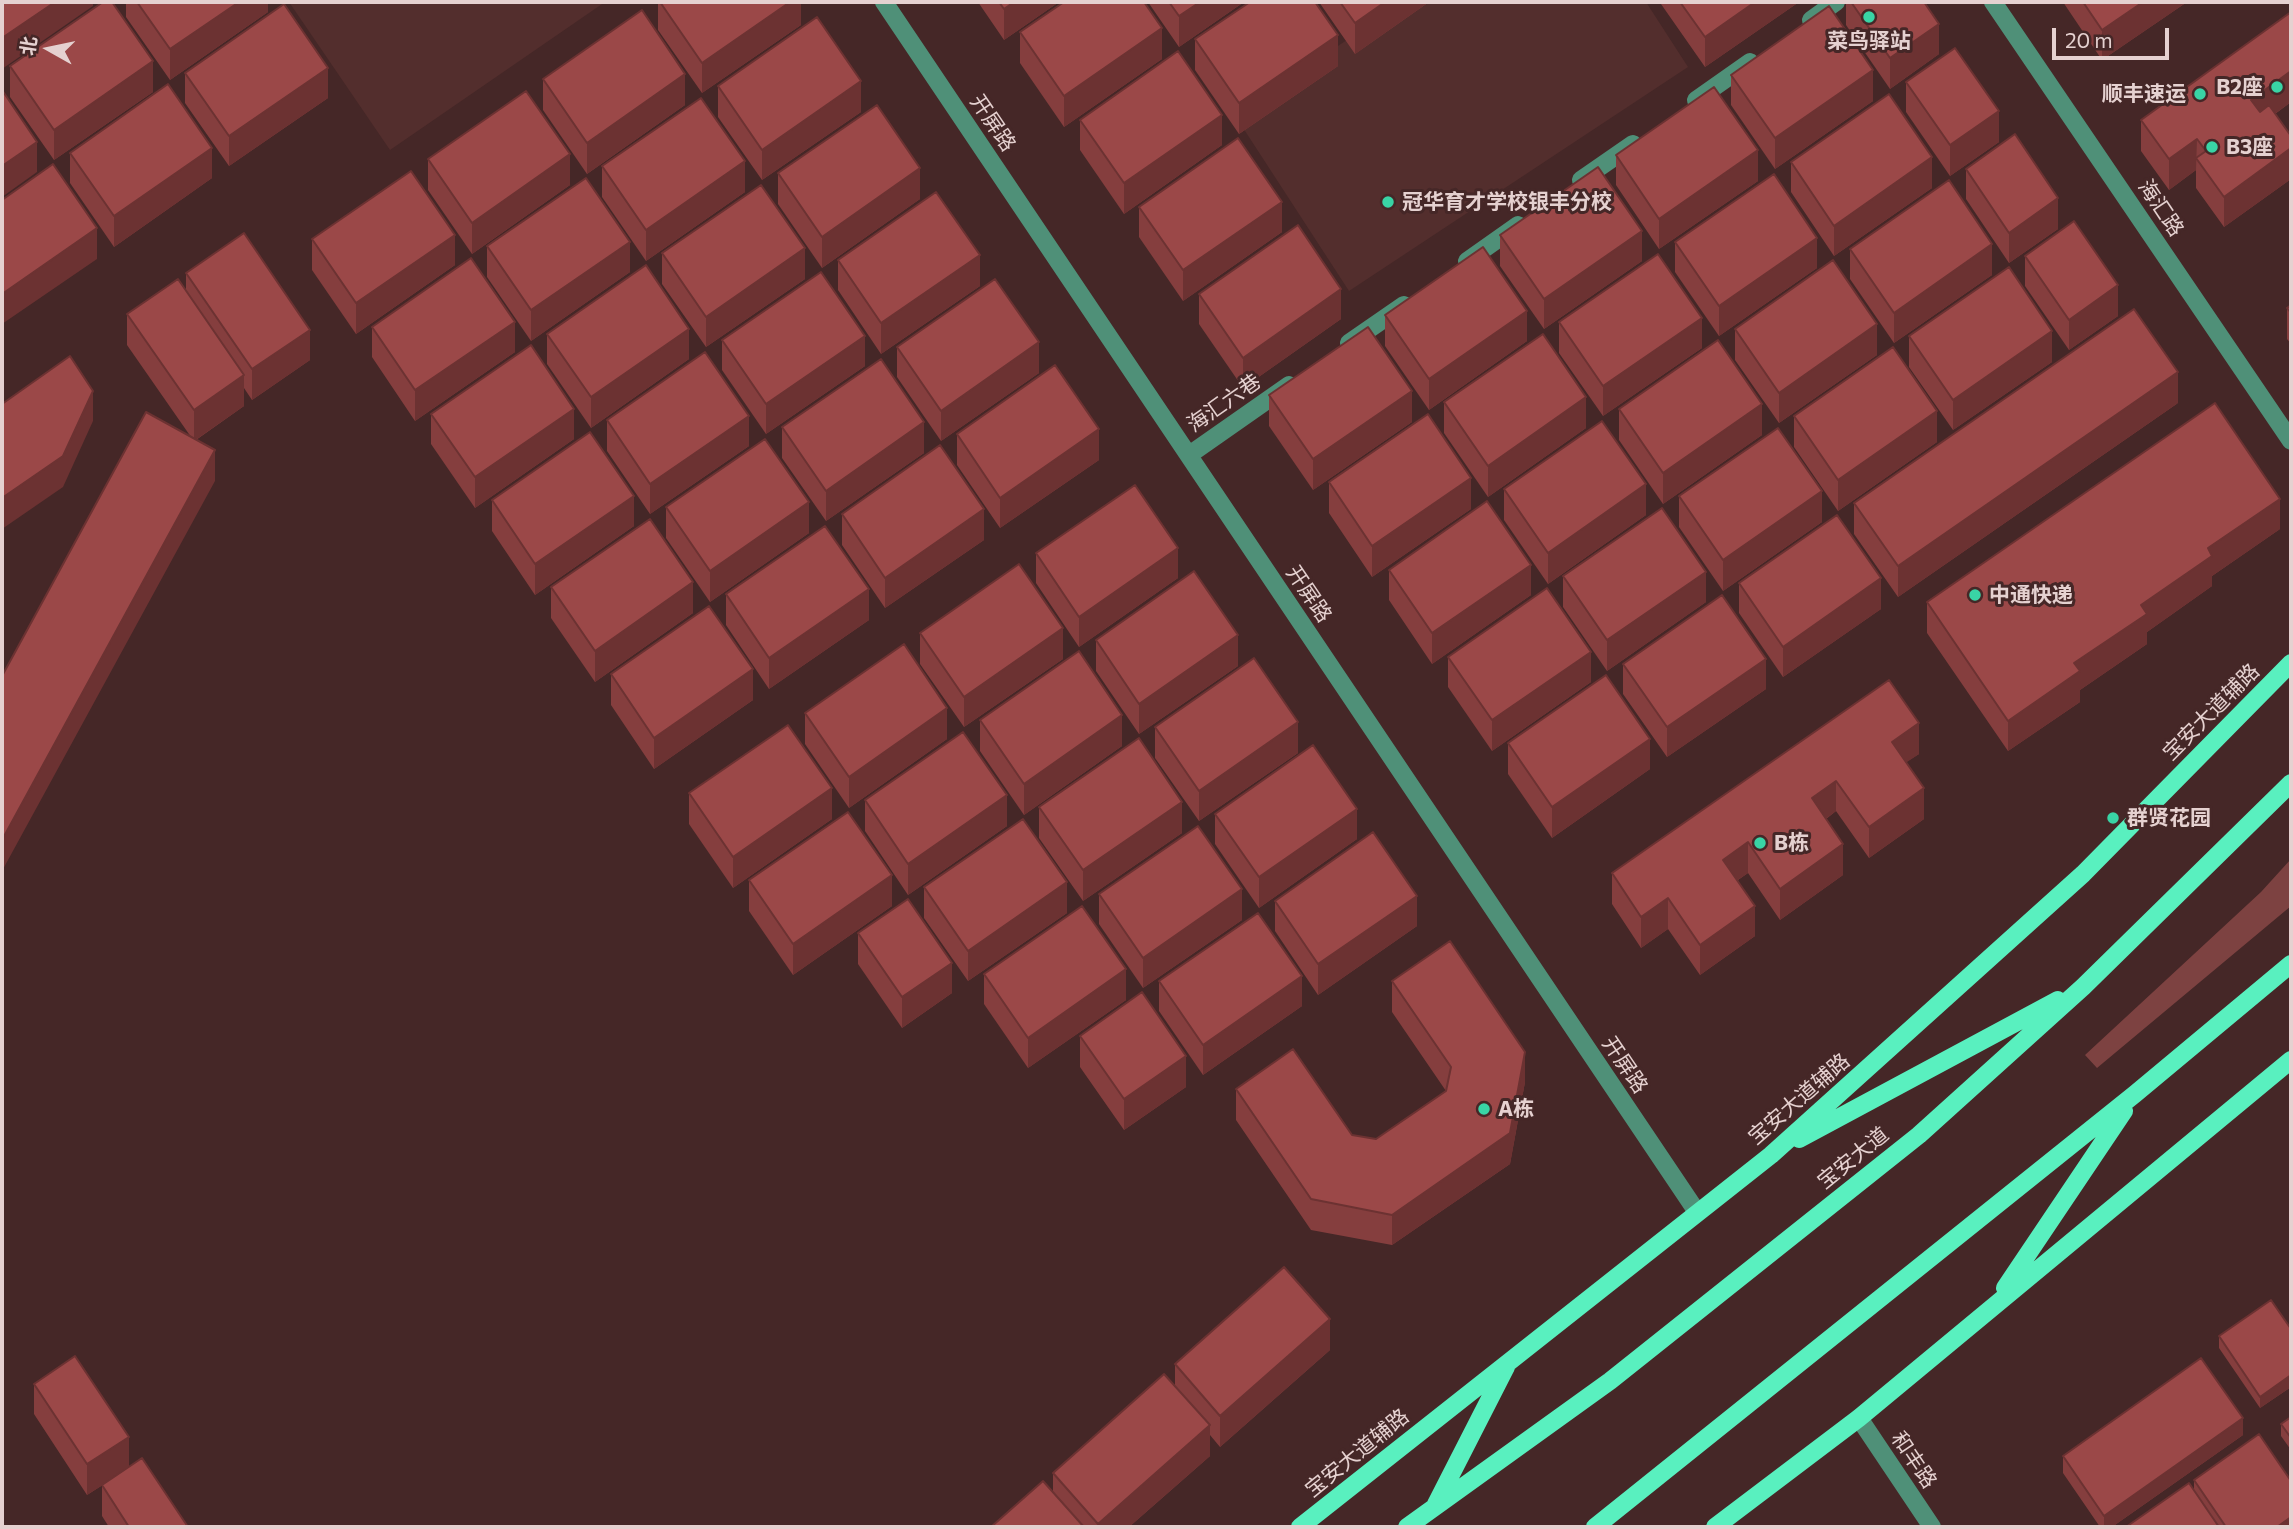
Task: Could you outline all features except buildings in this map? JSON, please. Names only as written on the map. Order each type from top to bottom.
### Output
[{"type":"main road","name":"宝安大道辅路","points":[[1300,1527],[1771,1155],[2082,874],[2291,663]]},
{"type":"main road","name":"宝安大道","points":[[1407,1527],[1610,1381],[1919,1135],[2083,987],[2291,783]]},
{"type":"main road","points":[[1595,1527],[2135,1094],[2291,964]]},
{"type":"main road","points":[[1771,1155],[2083,987]]},
{"type":"main road","points":[[1715,1527],[1859,1418],[2291,1060]]},
{"type":"main road","points":[[1994,1306],[2135,1094]]},
{"type":"main road","points":[[1434,1507],[1509,1361]]},
{"type":"street","name":"开屏路","points":[[884,2],[1697,1212]]},
{"type":"street","points":[[1791,34],[1836,2]]},
{"type":"street","name":"海汇路","points":[[1993,2],[2291,440]]},
{"type":"street","points":[[1677,113],[1768,50]]},
{"type":"street","points":[[1564,193],[1643,137]]},
{"type":"street","points":[[1450,272],[1530,217]]},
{"type":"street","points":[[1337,352],[1416,296]]},
{"type":"street","name":"海汇六巷","points":[[1189,455],[1303,376]]},
{"type":"street","name":"和丰路","points":[[1859,1418],[1932,1527]]},
{"type":"shaded area","points":[[289,2],[605,2],[390,150]]},
{"type":"shaded area","name":"冠华育才学校银丰分校","points":[[1405,2],[1646,2],[1688,67],[1349,291],[1234,114]]},
{"type":"shaded area","points":[[2291,859],[2291,906],[2097,1068],[2085,1055],[2261,892]]},
{"type":"place","name":"菜鸟驿站","points":[[1869,17]]},
{"type":"place","name":"B2座","points":[[2277,87]]},
{"type":"place","name":"顺丰速运","points":[[2200,94]]},
{"type":"place","name":"B3座","points":[[2212,147]]},
{"type":"place","name":"冠华育才学校银丰分校","points":[[1388,202]]},
{"type":"place","name":"中通快递","points":[[1975,595]]},
{"type":"place","name":"群贤花园","points":[[2113,818]]},
{"type":"place","name":"B栋","points":[[1760,843]]},
{"type":"place","name":"A栋","points":[[1484,1109]]}]
